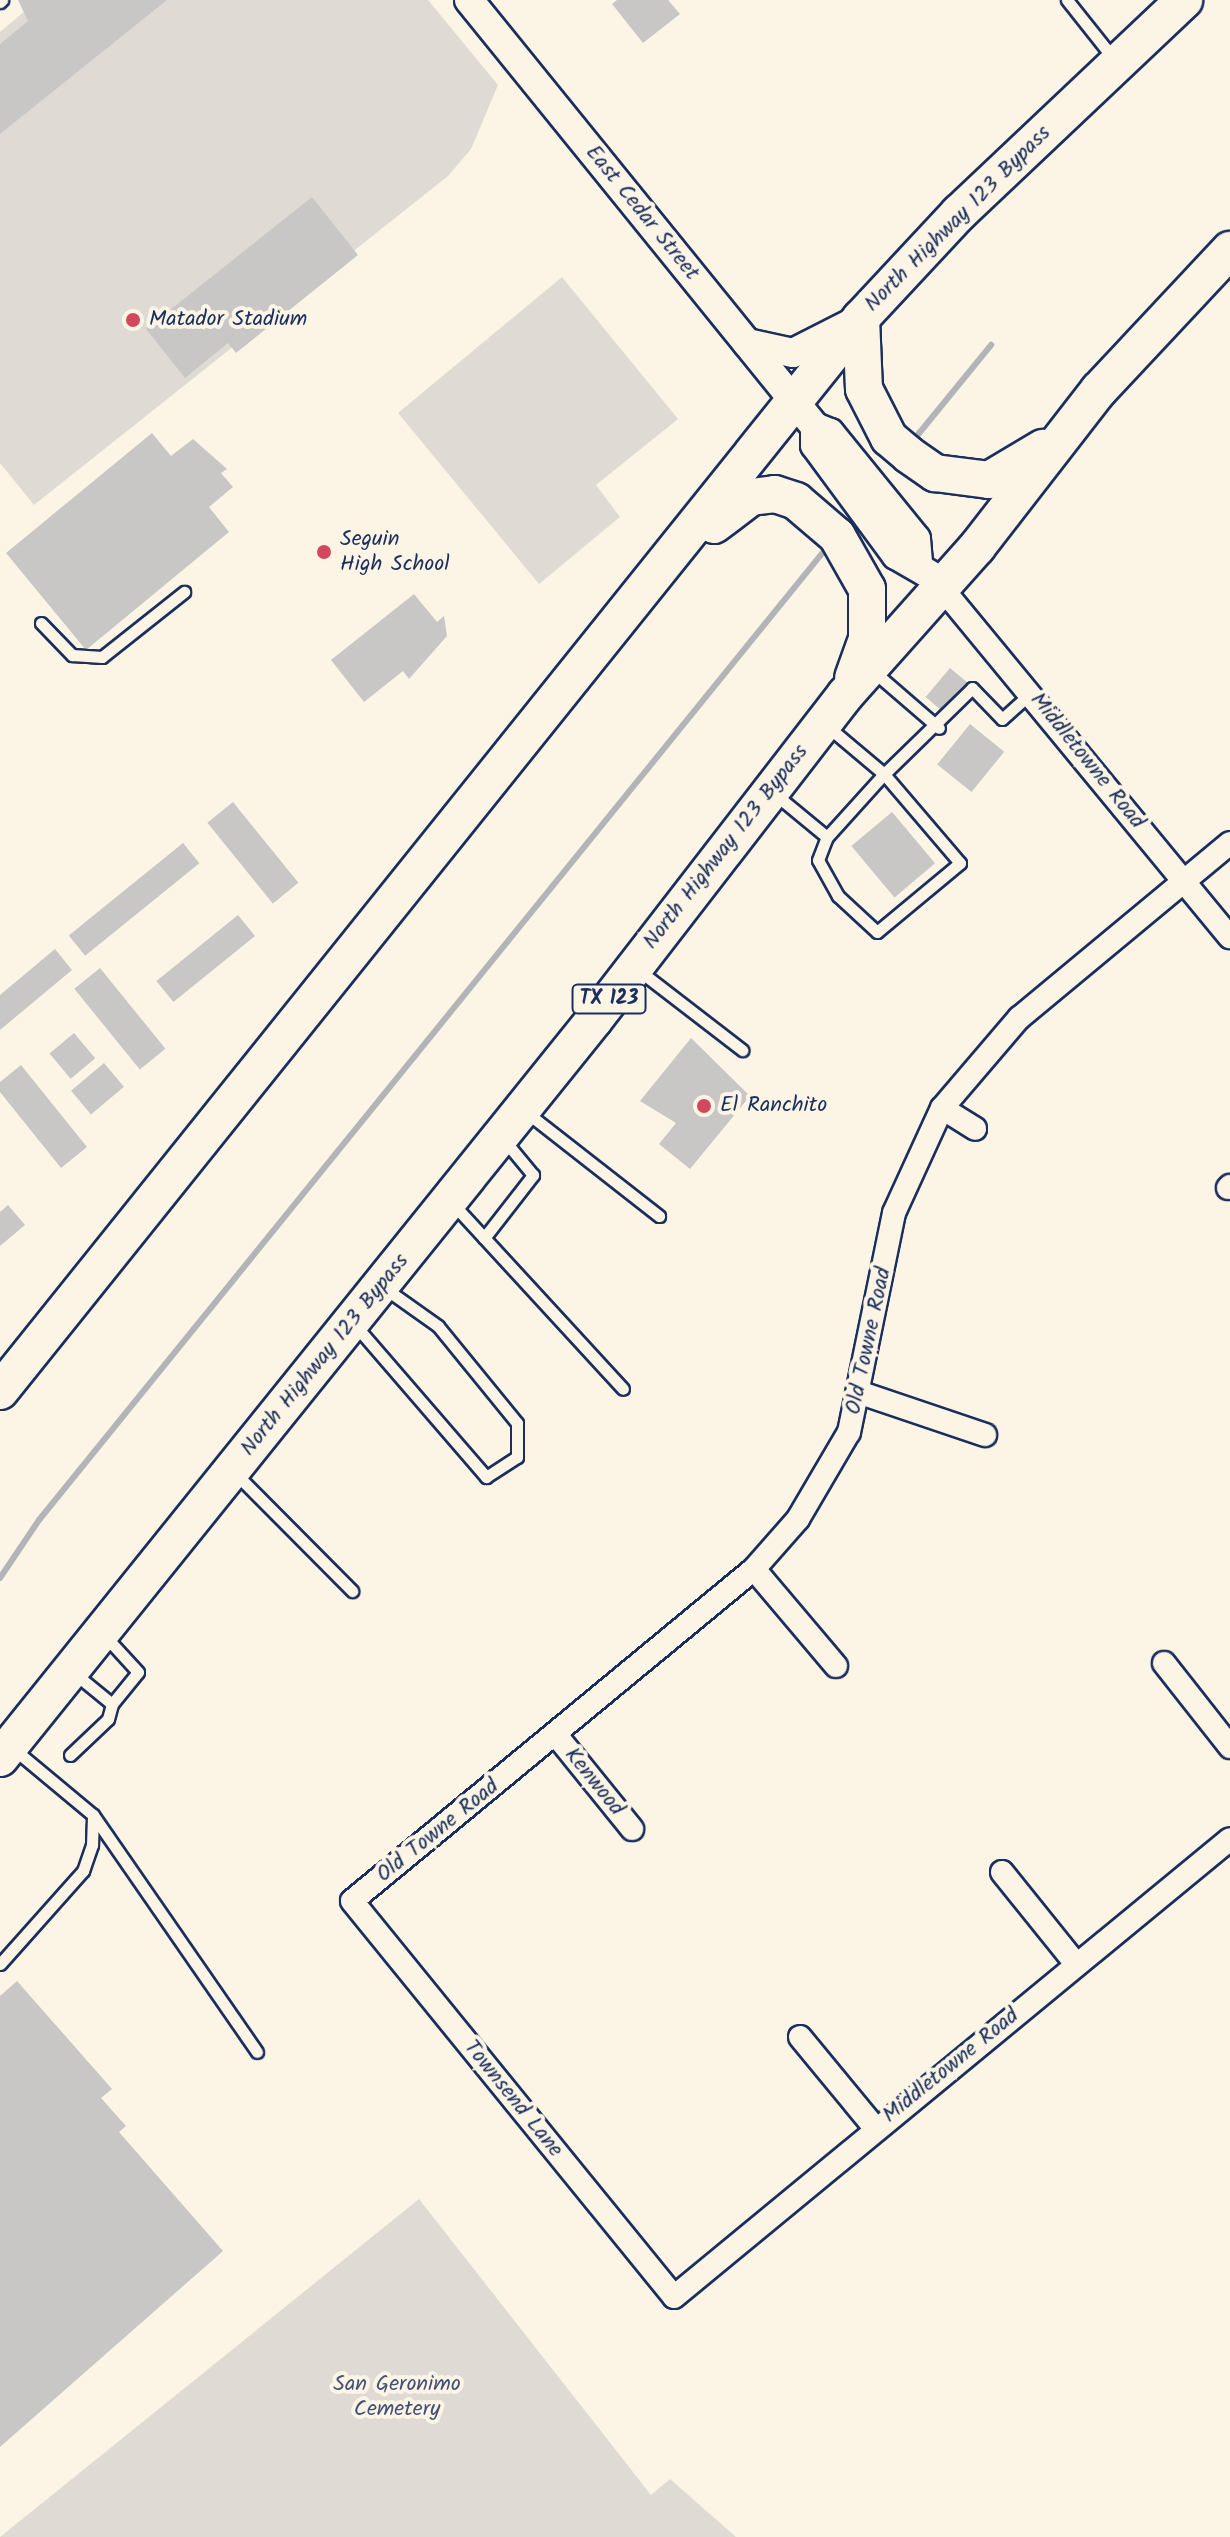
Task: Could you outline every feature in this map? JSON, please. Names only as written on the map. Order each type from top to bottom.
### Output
[{"type":"main road","name":"North Highway 123 Bypass","points":[[0,1391],[646,594],[805,414],[861,318],[1117,62],[1184,0]]},
{"type":"main road","name":"North Highway 123 Bypass","points":[[5,1752],[512,1123],[769,789],[858,681],[930,574],[1230,250]]},
{"type":"main road","points":[[861,318],[864,389],[875,417],[935,473],[959,480],[1005,474],[1078,415]]},
{"type":"main road","points":[[646,594],[751,497],[796,501],[837,536],[867,589],[867,639],[858,681]]},
{"type":"street","name":"East Cedar Street","points":[[469,0],[805,414],[830,433],[916,539],[930,574]]},
{"type":"street","points":[[747,343],[793,353],[861,318]]},
{"type":"street","name":"Middletowne Road","points":[[930,574],[1033,692],[1230,937]]},
{"type":"street","name":"Old Towne Road","points":[[352,1901],[754,1569],[829,1476],[861,1393],[894,1213],[942,1108],[1019,1018],[1230,843]]},
{"type":"street","points":[[942,1108],[975,1129]]},
{"type":"street","points":[[861,1393],[985,1435]]},
{"type":"street","points":[[754,1569],[836,1666]]},
{"type":"street","points":[[1164,1663],[1230,1747]]},
{"type":"street","name":"Kenwood","points":[[556,1735],[632,1829]]},
{"type":"street","name":"Middletowne Road","points":[[674,2297],[875,2128],[1230,1839]]},
{"type":"street","points":[[1002,1872],[1076,1964]]},
{"type":"street","name":"Townsend Lane","points":[[352,1901],[674,2297]]},
{"type":"street","points":[[800,2037],[875,2128]]},
{"type":"lane","points":[[1067,0],[1117,62]]},
{"type":"lane","points":[[41,623],[72,655],[102,657],[184,592]]},
{"type":"lane","points":[[858,681],[939,728]]},
{"type":"lane","points":[[823,723],[884,774],[960,863],[877,932],[838,896],[818,860],[827,837],[884,774],[939,728],[972,688],[1002,719],[1033,692]]},
{"type":"lane","points":[[769,789],[827,837]]},
{"type":"lane","points":[[633,966],[742,1050]]},
{"type":"lane","points":[[512,1123],[659,1216]]},
{"type":"lane","points":[[484,1238],[533,1175],[512,1123]]},
{"type":"lane","points":[[450,1201],[623,1389]]},
{"type":"lane","points":[[352,1322],[486,1477],[517,1457],[517,1423],[438,1326],[381,1286]]},
{"type":"lane","points":[[232,1471],[352,1591]]},
{"type":"lane","points":[[70,1755],[108,1719],[112,1704],[138,1672],[102,1633]]},
{"type":"lane","points":[[71,1671],[112,1704]]},
{"type":"lane","points":[[5,1752],[93,1815],[257,2052]]},
{"type":"lane","points":[[0,1964],[83,1871],[93,1815]]},
{"type":"green space","name":"Matador Stadium","points":[[38,0],[428,0],[498,85],[471,149],[448,176],[34,505],[0,463],[0,32]]},
{"type":"green space","points":[[562,277],[678,419],[596,485],[620,517],[539,584],[398,413]]},
{"type":"green space","name":"San Geronimo Cemetery","points":[[419,2199],[651,2495],[670,2479],[736,2537],[0,2537]]},
{"type":"building","points":[[18,0],[167,0],[0,134],[0,44],[28,21]]},
{"type":"building","points":[[617,0],[668,0],[680,14],[643,43],[612,4]]},
{"type":"building","points":[[312,197],[358,255],[236,353],[228,343],[185,378],[146,329]]},
{"type":"building","points":[[152,433],[171,456],[193,439],[227,469],[221,473],[233,487],[209,507],[229,532],[86,650],[6,553]]},
{"type":"building","points":[[414,594],[437,622],[444,616],[447,636],[409,679],[403,671],[364,702],[331,660]]},
{"type":"building","points":[[950,668],[968,683],[943,712],[926,697]]},
{"type":"building","points":[[970,724],[1004,752],[971,792],[937,764]]},
{"type":"building","points":[[233,802],[298,883],[273,904],[207,823]]},
{"type":"building","points":[[892,812],[935,863],[894,897],[851,846]]},
{"type":"building","points":[[183,843],[199,863],[85,956],[69,936]]},
{"type":"building","points":[[238,915],[255,936],[173,1002],[156,981]]},
{"type":"building","points":[[55,949],[72,970],[0,1030],[0,995]]},
{"type":"building","points":[[100,968],[165,1049],[140,1070],[74,989]]},
{"type":"building","points":[[74,1033],[95,1058],[71,1079],[49,1054]]},
{"type":"building","name":"El Ranchito","points":[[691,1038],[750,1096],[690,1169],[659,1144],[676,1123],[640,1101]]},
{"type":"building","points":[[104,1063],[124,1087],[91,1114],[71,1091]]},
{"type":"building","points":[[21,1065],[87,1147],[61,1168],[0,1092],[0,1082]]},
{"type":"building","points":[[8,1205],[25,1225],[0,1246],[0,1212]]},
{"type":"building","points":[[17,1981],[112,2089],[101,2098],[126,2126],[119,2132],[223,2251],[0,2447],[0,1996]]},
{"type":"waterway","points":[[916,437],[991,345]]},
{"type":"waterway","points":[[0,1578],[39,1520],[824,551]]},
{"type":"place","name":"Matador Stadium","points":[[133,320]]},
{"type":"place","name":"Seguin High School","points":[[324,552]]},
{"type":"place","name":"El Ranchito","points":[[704,1106]]}]
